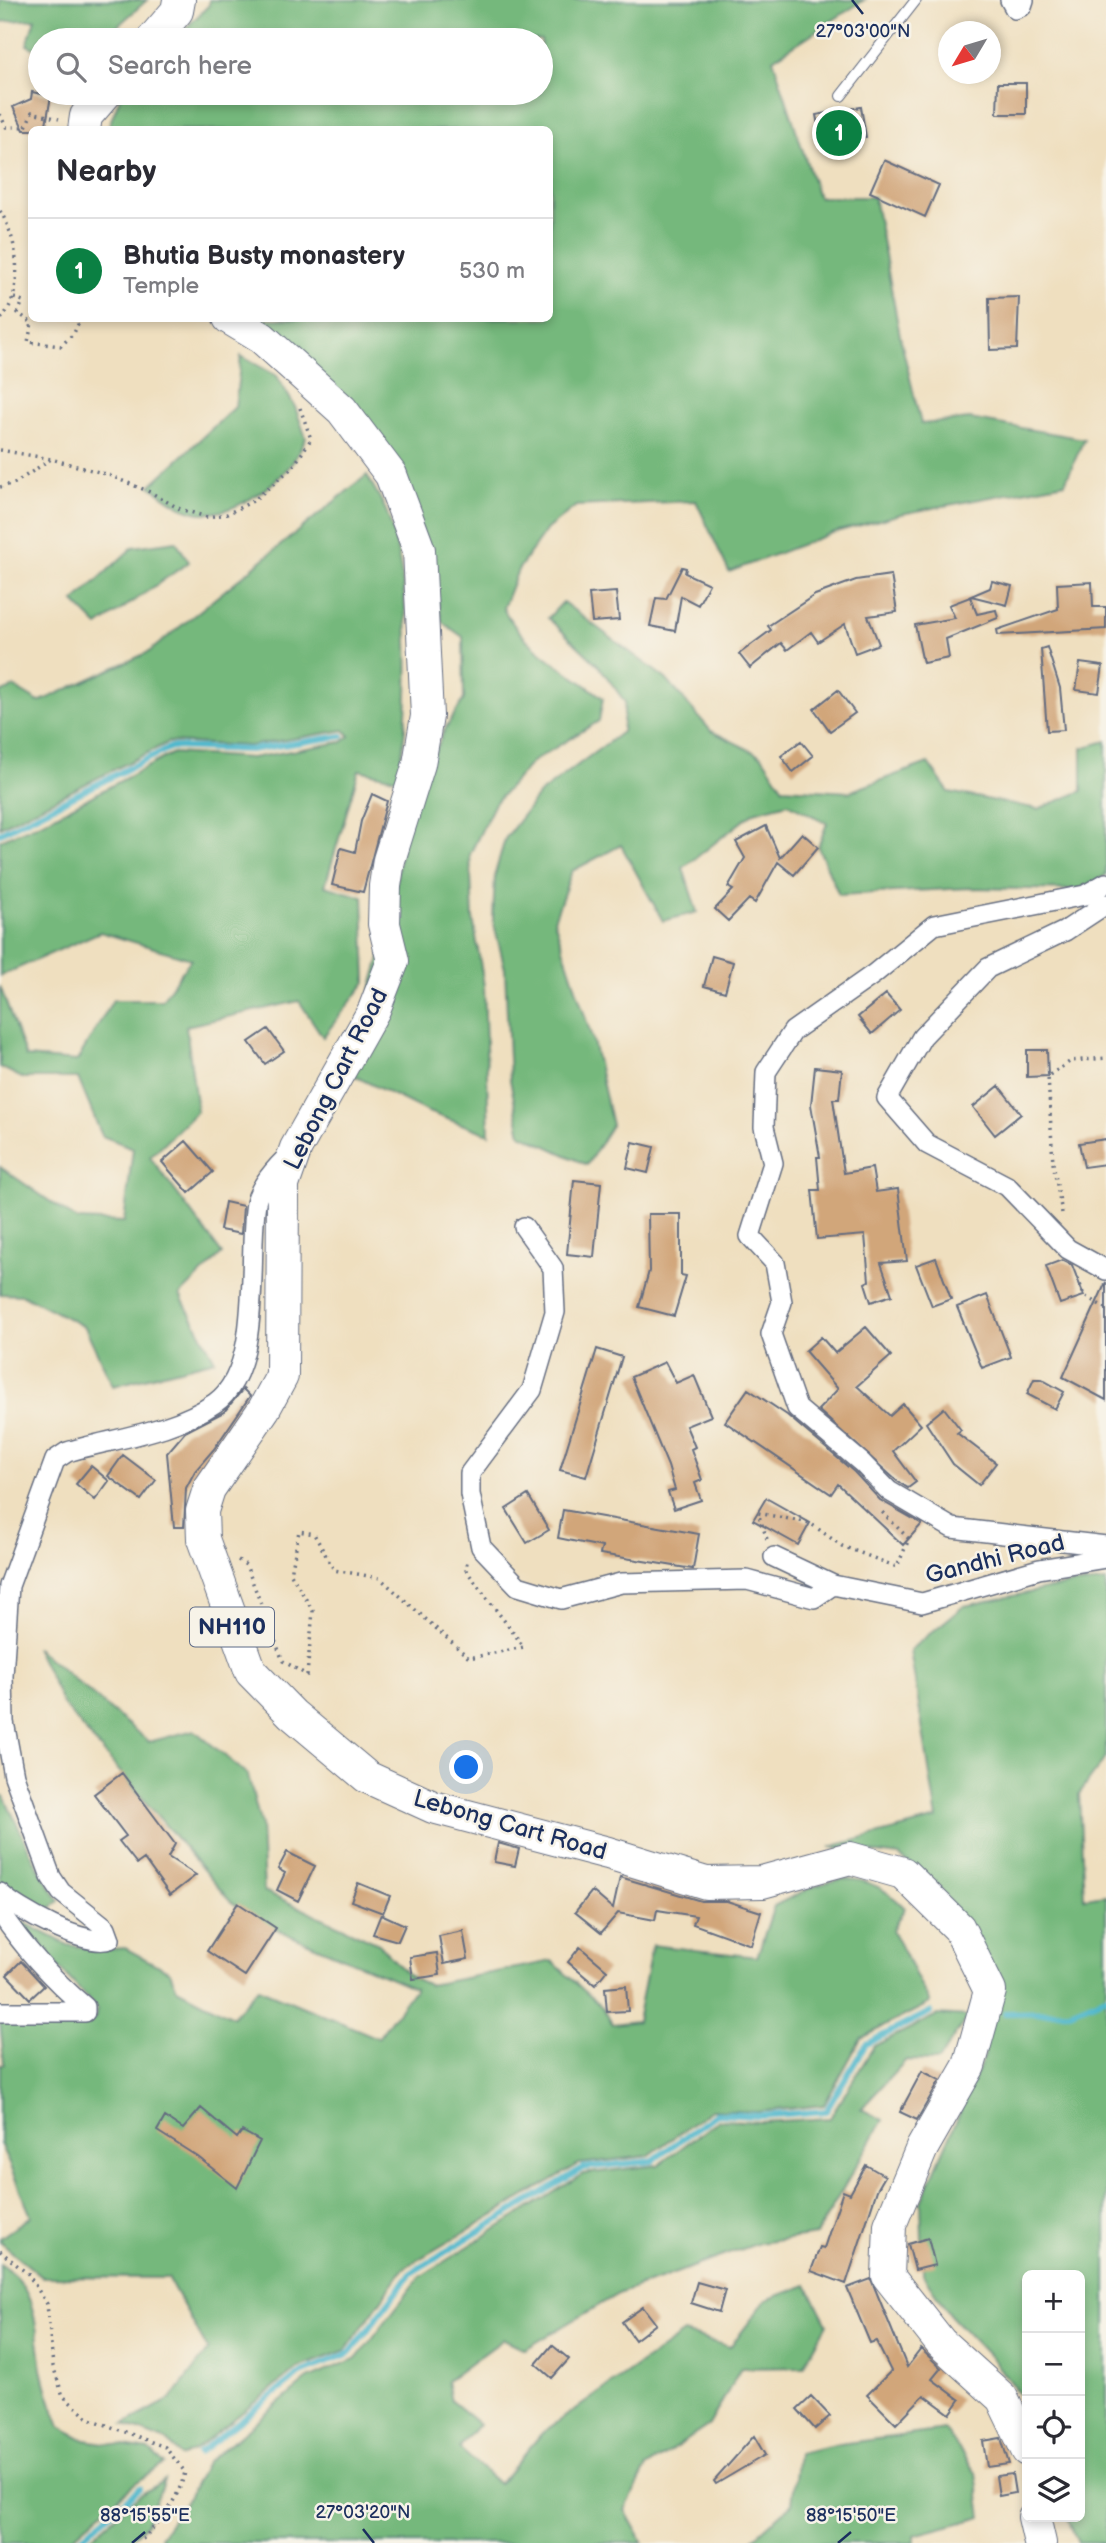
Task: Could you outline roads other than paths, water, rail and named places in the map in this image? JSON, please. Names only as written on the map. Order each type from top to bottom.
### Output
[{"type":"highway","points":[[162,28],[177,11],[179,0]]},
{"type":"highway","points":[[84,126],[86,116],[96,105]]},
{"type":"highway","name":"Lebong Cart Road","points":[[236,322],[262,338],[342,410],[391,475],[419,550],[427,716],[419,764],[389,860],[385,886],[384,924],[393,961],[374,1010],[296,1148],[283,1185],[282,1376],[264,1409],[209,1489],[202,1511],[203,1539],[251,1672],[292,1714],[368,1777],[433,1807],[582,1846],[706,1883],[762,1882],[850,1858],[903,1873],[959,1928],[990,1991],[969,2066],[922,2148],[890,2225],[888,2276],[941,2343],[1002,2398],[1022,2440]]},
{"type":"highway","points":[[1035,2522],[1040,2543]]},
{"type":"street","points":[[1010,0],[1015,9],[1022,6],[1024,0]]},
{"type":"street","points":[[1106,883],[1085,895],[934,925],[874,974],[793,1031],[766,1072],[764,1127],[773,1163],[750,1236],[775,1263],[782,1302],[771,1334],[797,1408],[862,1463],[889,1491],[952,1528],[1106,1546]]},
{"type":"street","points":[[1106,904],[1065,931],[988,968],[922,1037],[887,1098],[927,1143],[1007,1186],[1068,1249],[1106,1270]]},
{"type":"street","points":[[0,1893],[9,1903],[41,1920],[81,1936],[110,1940],[106,1928],[61,1892],[51,1877],[14,1776],[4,1721],[9,1586],[55,1460],[79,1449],[164,1426],[213,1404],[228,1393],[238,1375],[254,1287],[256,1201],[272,1172],[296,1148]]},
{"type":"street","name":"Gandhi Road","points":[[524,1227],[552,1268],[555,1312],[532,1390],[470,1473],[470,1494],[481,1547],[518,1586],[561,1599],[621,1583],[747,1580],[814,1598],[833,1585],[922,1603],[1039,1569],[1106,1558]]},
{"type":"street","points":[[774,1557],[833,1585]]},
{"type":"street","points":[[0,1912],[16,1936],[53,1980],[85,2007],[85,2012],[0,2012]]},
{"type":"lane","points":[[841,96],[916,0]]},
{"type":"waterway","points":[[0,833],[171,747],[250,750],[342,736]]},
{"type":"waterway","points":[[1005,2013],[1070,2012],[1106,1997]]},
{"type":"waterway","points":[[199,2453],[301,2373],[350,2353],[411,2273],[583,2168],[652,2161],[716,2114],[761,2116],[826,2111],[866,2044],[930,2012]]},
{"type":"waterway","points":[[75,2543],[140,2488]]},
{"type":"place","name":"Bhutia Busty monastery","points":[[839,133]]}]
